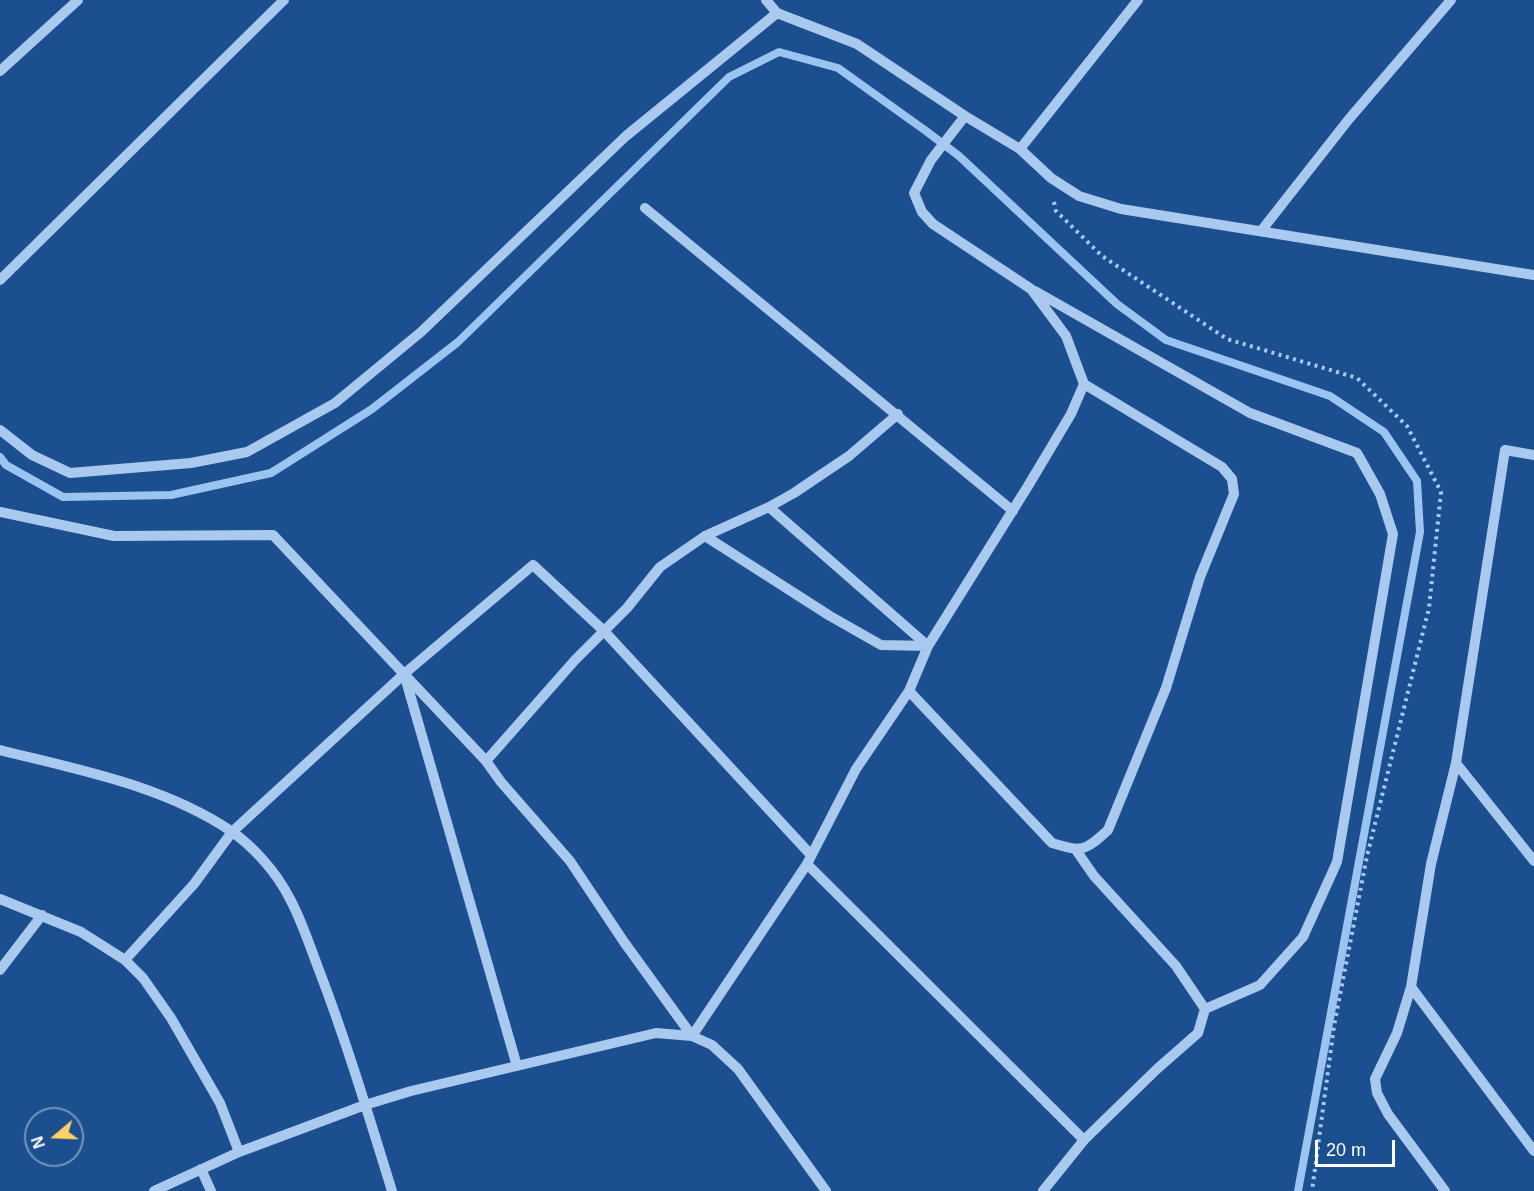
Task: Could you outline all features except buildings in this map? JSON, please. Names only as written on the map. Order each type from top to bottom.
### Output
[{"type":"street","points":[[0,71],[78,0]]},
{"type":"street","points":[[0,280],[284,0]]},
{"type":"street","points":[[766,0],[777,13],[857,44],[964,116],[1020,149],[1051,178],[1079,196],[1121,209],[1534,275]]},
{"type":"street","points":[[1020,149],[1138,0]]},
{"type":"street","points":[[1261,231],[1348,119],[1451,0]]},
{"type":"street","points":[[0,430],[32,455],[70,473],[160,467],[247,452],[335,403],[421,332],[626,136],[777,13]]},
{"type":"street","points":[[964,116],[931,160],[914,193],[922,212],[933,224],[1031,289],[1250,413],[1357,453],[1380,494],[1393,534],[1337,862],[1304,937],[1260,985],[1205,1009]]},
{"type":"street","points":[[645,208],[1013,511]]},
{"type":"street","points":[[909,691],[1052,843],[1076,850],[1093,845],[1108,830],[1117,814],[1166,688],[1200,577],[1233,494],[1232,479],[1222,466],[1084,384],[1066,336],[1031,289]]},
{"type":"street","points":[[692,1036],[809,860],[856,769],[909,691],[928,646],[1071,414],[1084,384]]},
{"type":"street","points":[[486,761],[575,660],[627,608],[660,567],[705,536],[794,493],[849,456],[898,414]]},
{"type":"street","points":[[1445,1191],[1388,1114],[1377,1093],[1375,1079],[1397,1033],[1411,987],[1431,864],[1456,763],[1506,450],[1534,455]]},
{"type":"street","points":[[769,507],[928,646]]},
{"type":"street","points":[[0,512],[114,536],[273,535],[486,761],[501,782],[570,861],[624,942],[692,1036]]},
{"type":"street","points":[[705,536],[881,645],[928,646]]},
{"type":"street","points":[[125,960],[194,884],[232,832],[404,674],[533,565],[604,631],[809,860],[1084,1140]]},
{"type":"street","points":[[404,674],[518,1066]]},
{"type":"street","points":[[0,750],[138,785],[200,813],[232,832],[255,852],[276,876],[291,899],[330,997],[392,1191]]},
{"type":"street","points":[[1456,763],[1534,861]]},
{"type":"street","points":[[1076,850],[1094,876],[1176,966],[1205,1009]]},
{"type":"street","points":[[0,899],[81,932],[125,960],[143,978],[171,1018],[220,1103],[239,1152]]},
{"type":"street","points":[[0,970],[42,915]]},
{"type":"street","points":[[1411,987],[1534,1151]]},
{"type":"street","points":[[1043,1191],[1084,1140],[1198,1033],[1205,1009]]},
{"type":"street","points":[[154,1191],[239,1152],[411,1090],[656,1033],[692,1036],[712,1046],[738,1069],[826,1191]]},
{"type":"street","points":[[201,1169],[211,1191]]},
{"type":"path","points":[[1051,178],[1056,211],[1102,256],[1227,339],[1357,378],[1407,426],[1441,492],[1429,608],[1367,856],[1334,1026],[1312,1191]]},
{"type":"waterway","points":[[0,457],[6,465],[63,497],[171,495],[271,473],[372,409],[458,342],[729,77],[779,52],[838,68],[959,156],[1117,304],[1166,340],[1330,396],[1384,432],[1417,481],[1420,532],[1298,1191]]}]
